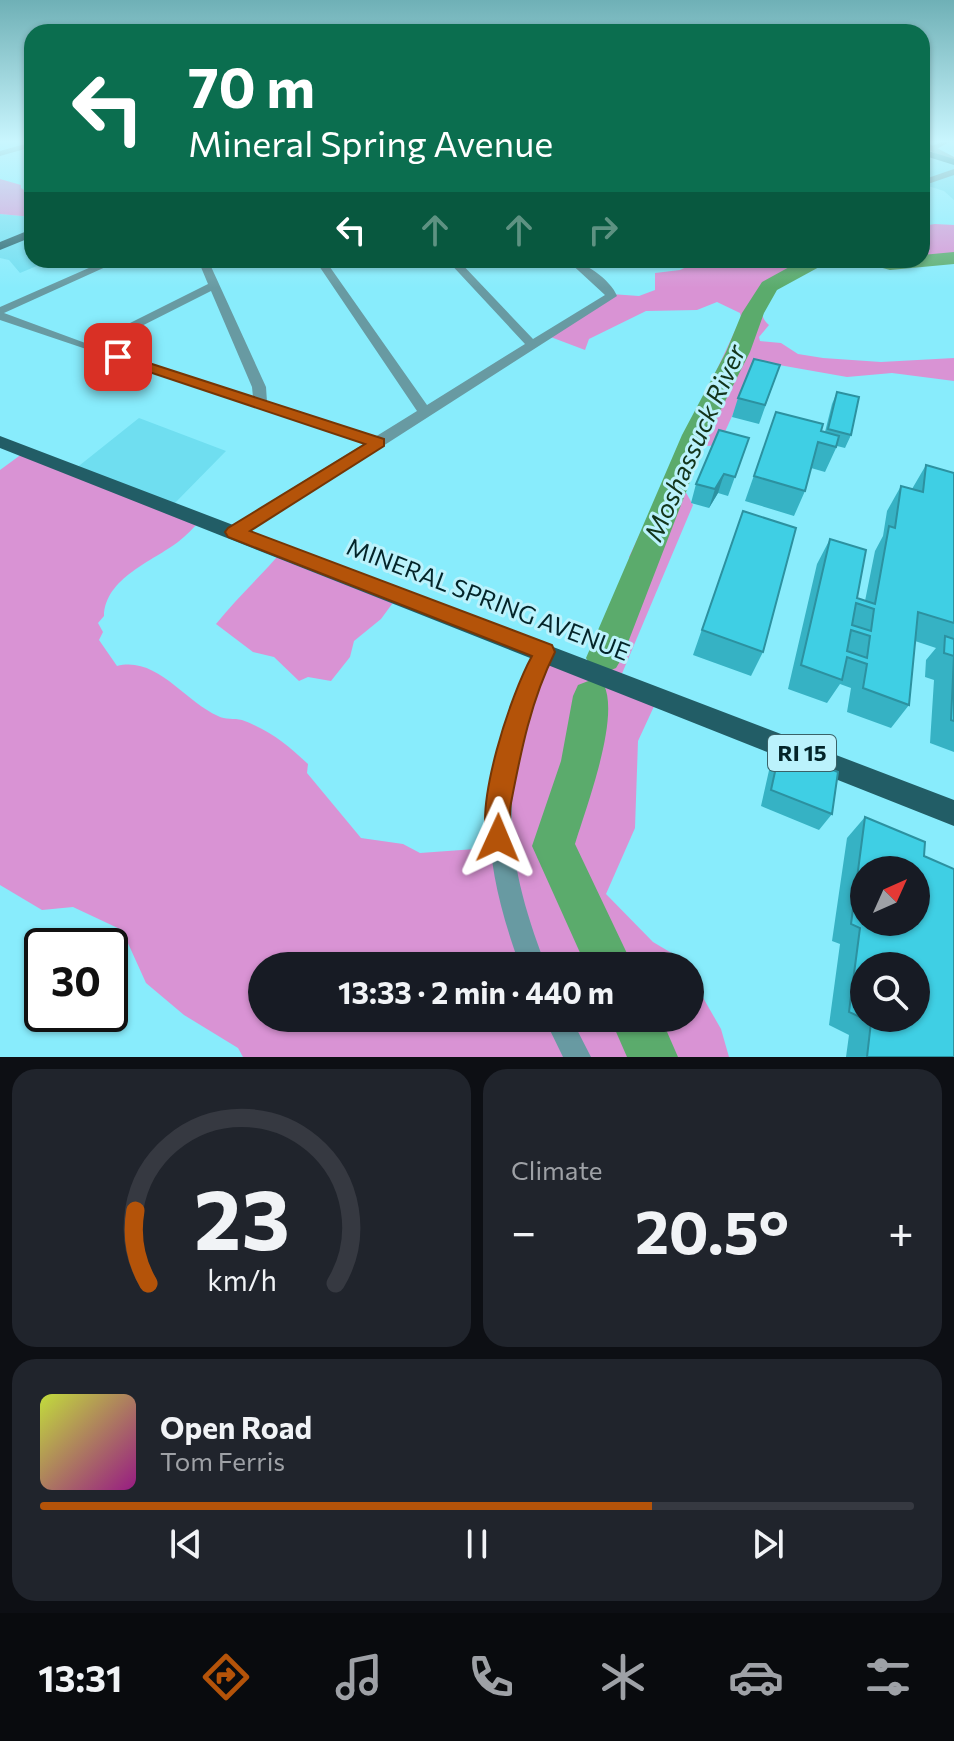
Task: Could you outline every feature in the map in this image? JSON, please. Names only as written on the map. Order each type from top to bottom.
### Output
[{"type":"main road","points":[[0,246],[24,236]]},
{"type":"main road","name":"MINERAL SPRING AVENUE","points":[[0,442],[954,813]]},
{"type":"street","points":[[0,314],[99,268]]},
{"type":"street","points":[[207,268],[259,387],[260,402]]},
{"type":"street","points":[[325,268],[425,413]]},
{"type":"street","points":[[460,268],[532,345]]},
{"type":"street","points":[[234,532],[611,296],[610,291],[582,268]]},
{"type":"street","points":[[89,348],[215,285]]},
{"type":"street","points":[[0,314],[89,348],[378,443]]},
{"type":"street","points":[[527,952],[514,920],[507,891],[497,811],[512,737],[532,676],[545,652]]},
{"type":"street","points":[[565,1032],[578,1057]]},
{"type":"shaded area","points":[[0,189],[24,190],[24,216],[0,214]]},
{"type":"shaded area","points":[[939,189],[954,189],[954,200]]},
{"type":"shaded area","points":[[0,214],[24,216],[24,268],[32,268],[20,273],[9,260],[0,258]]},
{"type":"shaded area","points":[[930,225],[954,225],[954,255],[930,256]]},
{"type":"shaded area","points":[[684,268],[808,268],[770,296],[763,316],[769,325],[759,337],[760,341],[781,343],[798,354],[823,358],[881,362],[954,358],[954,381],[892,373],[847,377],[757,361],[719,445],[696,447],[679,480],[693,505],[618,683],[656,702],[638,741],[635,828],[606,894],[653,942],[670,952],[248,952],[248,1032],[704,1032],[704,999],[721,1029],[729,1057],[243,1057],[238,1048],[184,1015],[146,983],[128,943],[128,928],[118,928],[73,907],[42,910],[0,885],[0,470],[26,451],[201,520],[181,540],[132,572],[112,591],[104,616],[98,623],[103,632],[99,640],[117,666],[145,667],[218,716],[242,720],[277,738],[308,764],[307,773],[361,838],[403,844],[420,853],[489,848],[492,845],[495,767],[537,661],[603,677],[641,578],[634,571],[629,557],[741,318],[740,313],[717,302],[697,310],[646,311],[589,339],[585,350],[548,336],[611,294],[639,296],[655,290],[655,273]]},
{"type":"shaded area","points":[[139,418],[226,451],[172,506],[75,469]]},
{"type":"shaded area","points":[[282,551],[395,600],[381,619],[354,641],[350,657],[331,681],[308,677],[299,681],[274,657],[253,652],[216,624]]},
{"type":"building","points":[[754,359],[780,365],[765,405],[738,398]]},
{"type":"building","points":[[837,392],[859,397],[851,435],[828,429]]},
{"type":"building","points":[[776,412],[823,424],[821,431],[839,436],[836,447],[818,442],[805,491],[754,476]]},
{"type":"building","points":[[719,430],[749,438],[735,477],[724,474],[715,489],[696,484]]},
{"type":"building","points":[[926,465],[954,473],[954,623],[918,612],[909,705],[863,688],[867,664],[847,657],[842,680],[801,665],[830,539],[866,550],[857,598],[875,604],[889,526],[895,528],[901,486],[923,492]],"holes":[[[856,603],[874,609],[871,631],[852,625]],[[851,630],[870,636],[867,658],[847,651]]]},
{"type":"building","points":[[743,511],[796,528],[763,652],[702,630]]},
{"type":"building","points":[[945,636],[954,639],[954,656],[944,653]]},
{"type":"building","points":[[954,656],[954,721],[951,720]]},
{"type":"building","points":[[780,749],[838,772],[832,814],[771,790]]},
{"type":"building","points":[[865,817],[925,842],[924,856],[860,856]]},
{"type":"building","points":[[930,859],[954,869],[954,1057],[867,1057],[870,1032],[930,1032],[930,952],[857,952],[859,936],[930,936]]},
{"type":"waterway","name":"Moshassuck River","points":[[930,260],[954,258]]},
{"type":"waterway","name":"Moshassuck River","points":[[604,658],[695,435],[738,352],[753,313],[769,286],[799,268]]},
{"type":"waterway","name":"Moshassuck River","points":[[591,696],[581,761],[553,846],[603,952]]},
{"type":"waterway","name":"Moshassuck River","points":[[641,1032],[653,1057]]},
{"type":"route","points":[[118,357],[378,443],[234,532],[545,652],[532,676],[512,737],[497,811],[498,838]]}]
